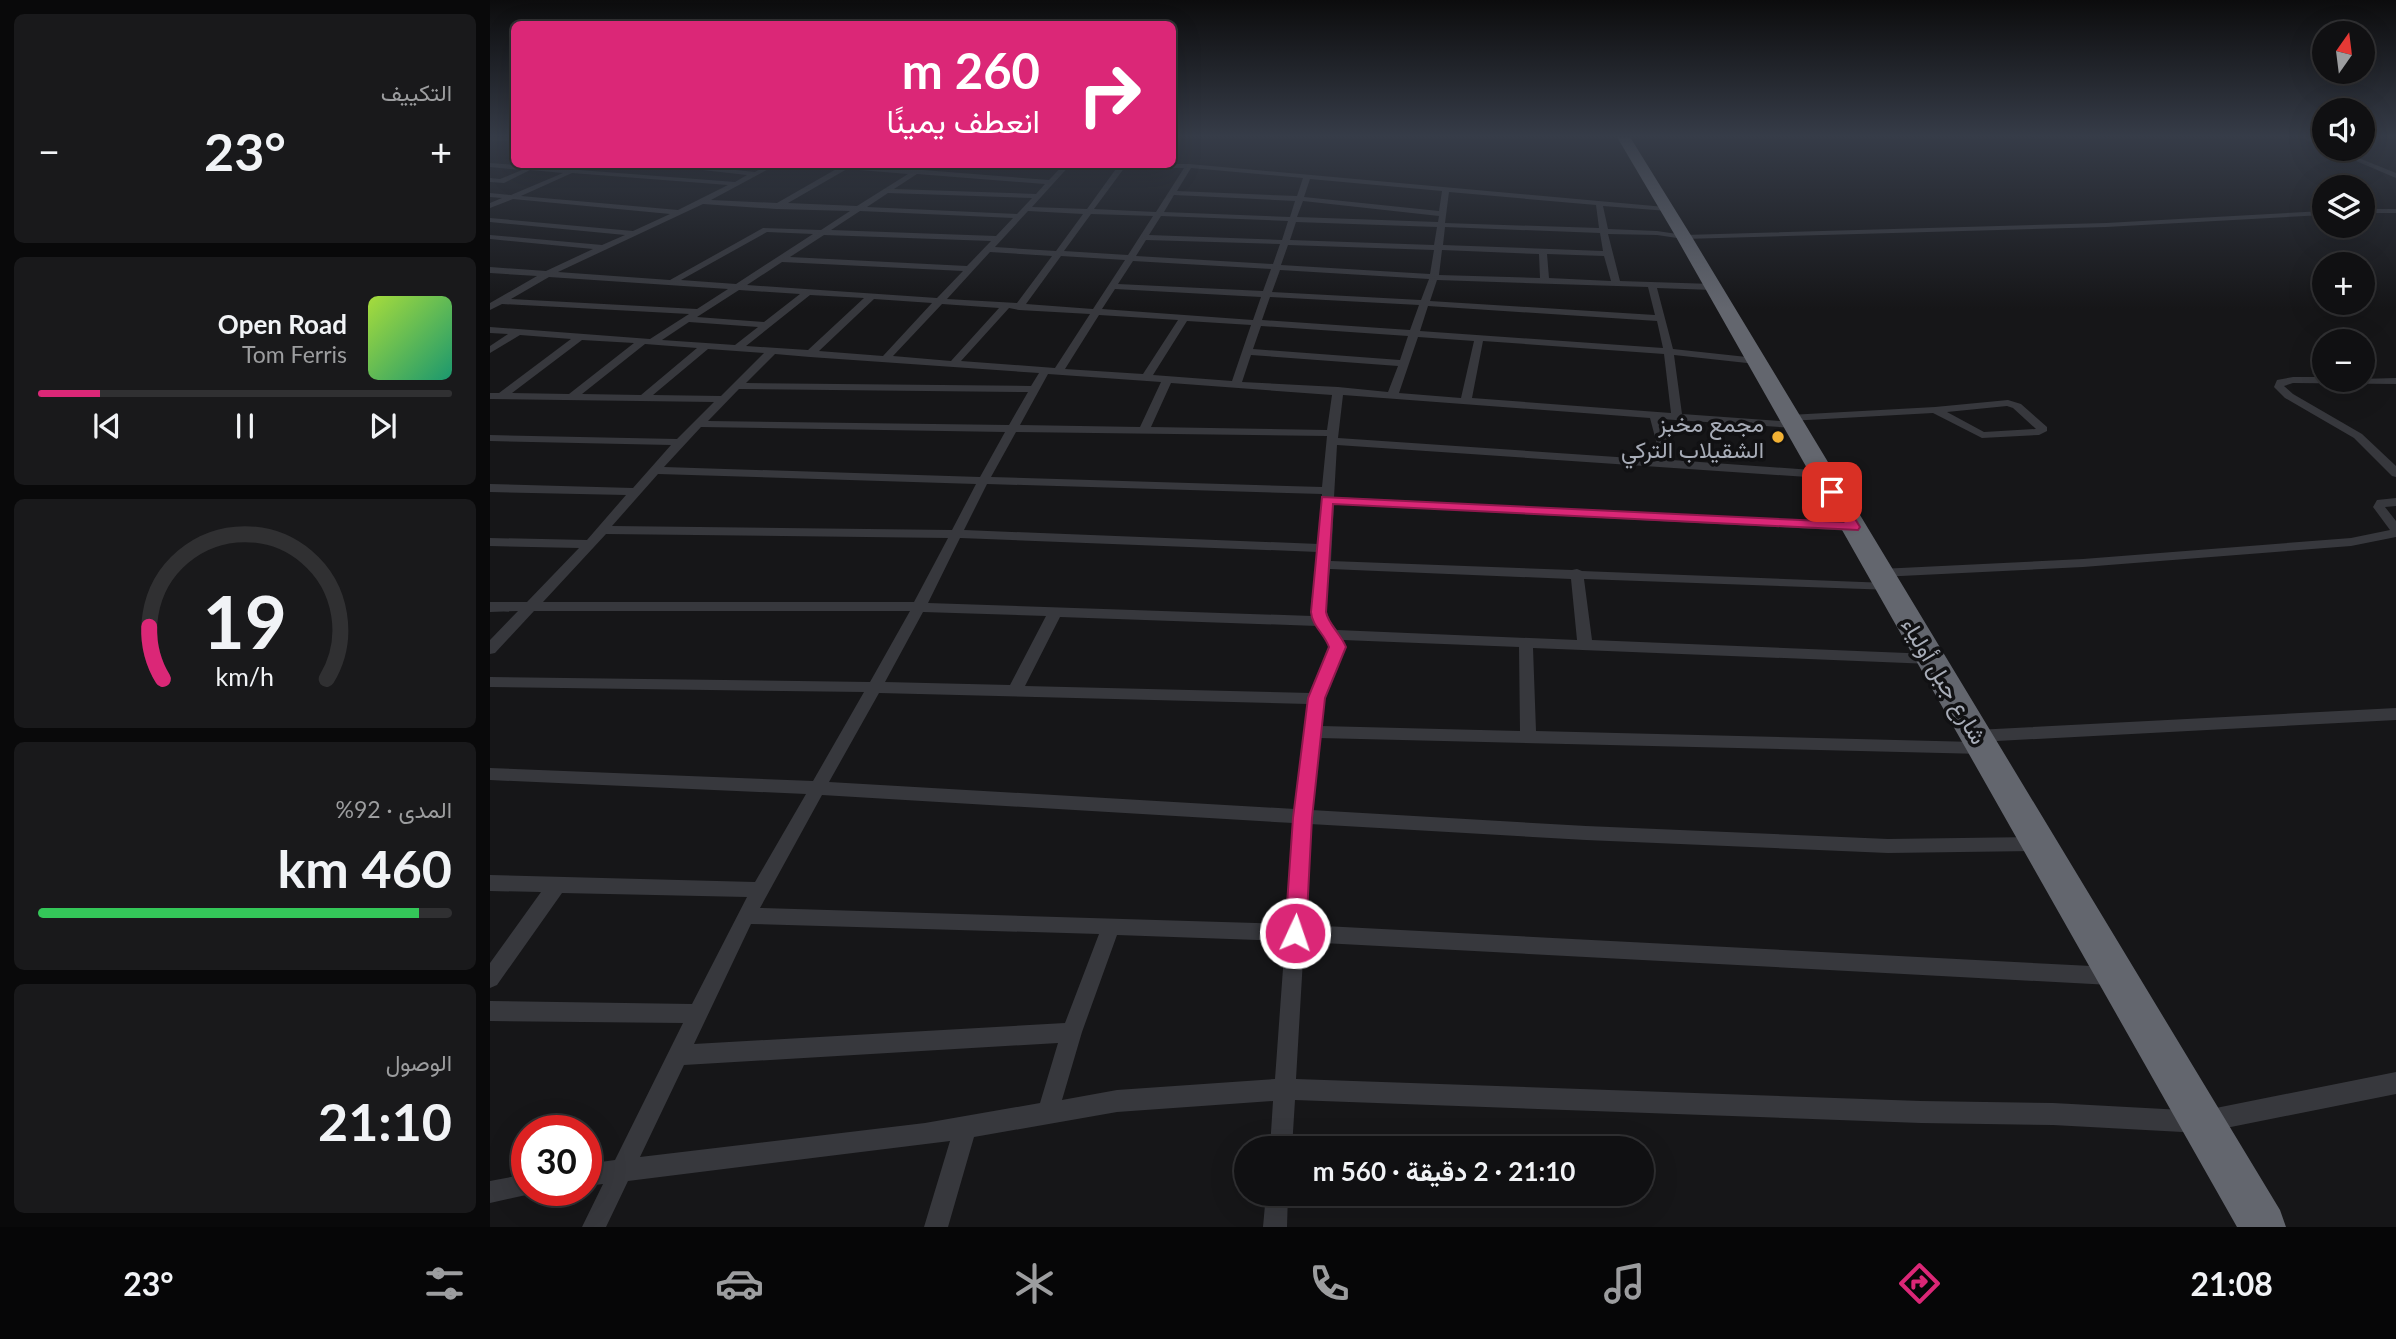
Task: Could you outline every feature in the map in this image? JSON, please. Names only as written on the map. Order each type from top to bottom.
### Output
[{"type":"highway","name":"شارع جبل أولياء","points":[[1656,194],[1713,286],[2263,1227]]},
{"type":"street","points":[[490,206],[518,194]]},
{"type":"street","points":[[490,307],[547,274],[717,194]]},
{"type":"street","points":[[776,207],[798,194]]},
{"type":"street","points":[[572,397],[648,341],[687,319],[881,194]]},
{"type":"street","points":[[984,194],[1037,196]]},
{"type":"street","points":[[1018,307],[1100,194]]},
{"type":"street","points":[[594,1227],[746,916],[919,607],[983,481],[1036,389],[1097,312],[1170,194]]},
{"type":"street","points":[[1199,194],[1378,204],[1443,214]]},
{"type":"street","points":[[1236,383],[1303,194]]},
{"type":"street","points":[[1392,394],[1434,277],[1445,194]]},
{"type":"street","points":[[1496,194],[1665,209]]},
{"type":"street","points":[[490,195],[678,212]]},
{"type":"street","points":[[886,358],[1037,196]]},
{"type":"street","points":[[701,202],[991,215],[1088,210],[1657,233],[1684,237],[2106,225],[2312,214]]},
{"type":"street","points":[[1599,203],[1616,283]]},
{"type":"street","points":[[2375,211],[2396,211]]},
{"type":"street","points":[[982,223],[991,215]]},
{"type":"street","points":[[490,220],[634,233]]},
{"type":"street","points":[[671,282],[756,234],[782,229],[998,239]]},
{"type":"street","points":[[964,238],[973,230]]},
{"type":"street","points":[[490,237],[605,248]]},
{"type":"street","points":[[1143,237],[1608,254]]},
{"type":"street","points":[[989,249],[1130,258],[1232,278],[1268,294],[1661,318]]},
{"type":"street","points":[[1543,253],[1545,282]]},
{"type":"street","points":[[778,259],[971,269]]},
{"type":"street","points":[[1112,286],[1232,278],[1277,267],[1545,282],[1713,286]]},
{"type":"street","points":[[490,270],[1669,351],[1756,361]]},
{"type":"street","points":[[1652,284],[1669,351],[1677,416]]},
{"type":"street","points":[[736,349],[808,292]]},
{"type":"street","points":[[490,295],[698,312]]},
{"type":"street","points":[[810,354],[872,296]]},
{"type":"street","points":[[954,363],[1006,306]]},
{"type":"street","points":[[1147,376],[1184,318]]},
{"type":"street","points":[[687,319],[766,325]]},
{"type":"street","points":[[490,330],[1791,422],[2008,403],[2017,406],[2043,429],[2039,432],[1988,436],[1977,433],[1935,410]]},
{"type":"street","points":[[490,350],[518,332]]},
{"type":"street","points":[[502,396],[579,337]]},
{"type":"street","points":[[1466,400],[1479,338]]},
{"type":"street","points":[[642,399],[705,346]]},
{"type":"street","points":[[490,649],[590,544],[680,442],[772,351]]},
{"type":"street","points":[[1249,352],[1404,363]]},
{"type":"street","points":[[1144,430],[1168,378]]},
{"type":"street","points":[[2396,381],[2293,380],[2281,382],[2279,387],[2289,396],[2358,436],[2396,473]]},
{"type":"street","points":[[735,386],[1036,389]]},
{"type":"street","points":[[1282,1136],[1302,818],[1316,698],[1336,651],[1337,641],[1320,621],[1319,603],[1324,565],[1331,437],[1338,390]]},
{"type":"street","points":[[490,396],[722,399]]},
{"type":"street","points":[[1654,414],[1667,462]]},
{"type":"street","points":[[698,424],[1015,427],[1331,437],[1822,474]]},
{"type":"street","points":[[490,438],[680,442]]},
{"type":"street","points":[[654,470],[1327,496],[1853,527]]},
{"type":"street","points":[[490,488],[635,492]]},
{"type":"street","points":[[1324,565],[1884,580],[2351,541],[2396,533],[2396,528],[2379,507],[2381,503],[2396,502]]},
{"type":"street","points":[[601,530],[957,534],[1325,548]]},
{"type":"street","points":[[490,542],[590,544]]},
{"type":"street","points":[[1577,573],[1585,644]]},
{"type":"street","points":[[490,607],[919,607],[1320,621]]},
{"type":"street","points":[[1014,691],[1056,611]]},
{"type":"street","points":[[1333,635],[1931,659]]},
{"type":"street","points":[[1526,642],[1528,736]]},
{"type":"street","points":[[490,682],[873,687],[1316,698]]},
{"type":"street","points":[[1314,732],[1980,742],[2396,715]]},
{"type":"street","points":[[490,774],[816,788],[1302,818],[1888,846],[2038,844]]},
{"type":"street","points":[[490,883],[760,890]]},
{"type":"street","points":[[490,979],[558,885]]},
{"type":"street","points":[[746,916],[1295,933],[2116,976]]},
{"type":"street","points":[[1048,1112],[1072,1032],[1111,926]]},
{"type":"street","points":[[490,1011],[697,1014]]},
{"type":"street","points":[[679,1055],[1072,1032]]},
{"type":"street","points":[[602,1172],[965,1128],[1146,1097],[1285,1089],[1921,1112],[2053,1114],[2201,1122],[2396,1083]]},
{"type":"street","points":[[936,1227],[965,1128]]},
{"type":"street","points":[[490,1192],[511,1188]]},
{"type":"street","points":[[1275,1227],[1276,1206]]},
{"type":"place","name":"مجمع مخبز الشقيلاب التركي","points":[[1778,437]]},
{"type":"route","points":[[1295,933],[1302,818],[1316,698],[1338,647],[1333,635],[1320,621],[1318,612],[1324,565],[1327,500],[1853,527],[1832,492]]}]
